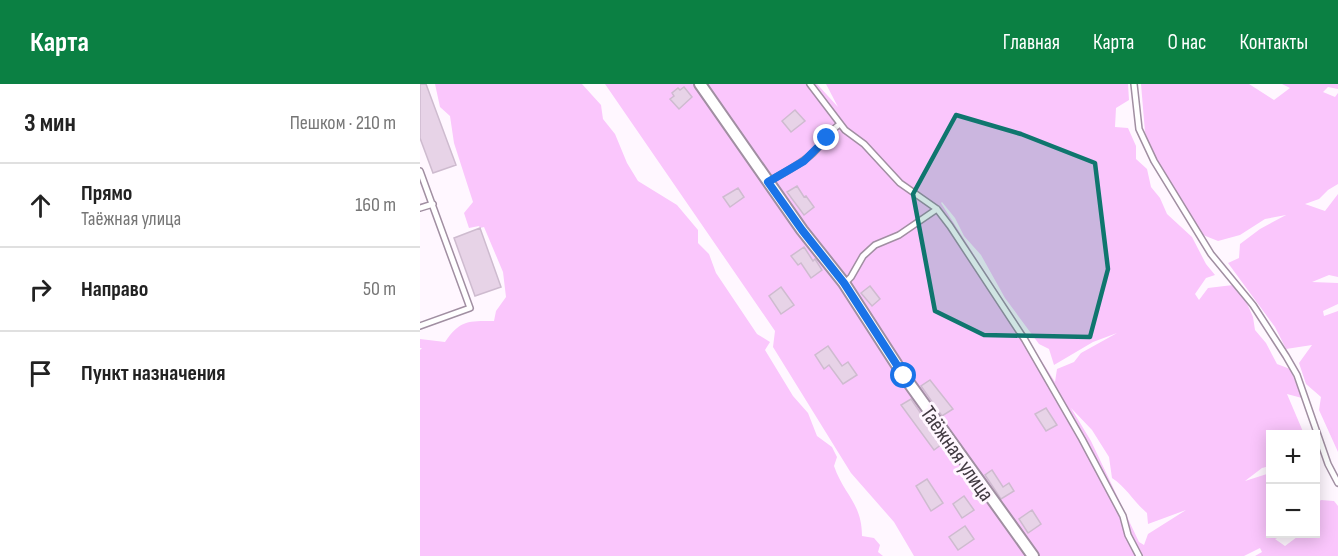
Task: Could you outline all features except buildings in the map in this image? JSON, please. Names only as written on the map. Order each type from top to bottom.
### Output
[{"type":"street","name":"Таёжная улица","points":[[700,84],[802,230],[844,283],[904,376],[1033,556]]},
{"type":"lane","points":[[810,84],[840,124],[864,144],[900,183],[937,209],[950,226],[1041,367],[1114,497],[1139,556]]},
{"type":"lane","points":[[1134,84],[1139,129],[1154,161],[1211,254],[1253,305],[1297,375],[1328,464],[1338,483]]},
{"type":"lane","points":[[768,182],[804,161],[840,124]]},
{"type":"lane","points":[[420,171],[470,308],[420,326]]},
{"type":"lane","points":[[420,208],[433,204]]},
{"type":"lane","points":[[844,283],[851,277],[863,256],[875,245],[899,236],[937,209]]},
{"type":"highlighted area","points":[[956,115],[1021,134],[1095,163],[1108,269],[1090,337],[984,335],[935,311],[913,194]]},
{"type":"shaded area","points":[[435,84],[582,84],[601,105],[603,119],[615,134],[627,163],[638,181],[677,205],[698,230],[698,243],[709,254],[716,273],[757,334],[770,342],[765,350],[793,396],[808,413],[817,436],[832,447],[837,457],[834,466],[856,507],[862,536],[874,538],[880,545],[878,552],[883,556],[420,556],[420,350],[422,348],[420,348],[420,339],[445,342],[455,329],[465,323],[494,321],[496,311],[506,297],[503,272],[484,227],[469,228],[464,213],[473,202],[454,143],[450,116],[440,107]]},
{"type":"shaded area","points":[[605,84],[817,84],[838,107],[826,84],[1128,84],[1129,100],[1116,108],[1115,127],[1128,128],[1136,146],[1136,159],[1147,169],[1151,187],[1160,198],[1167,214],[1192,237],[1206,264],[1215,275],[1206,278],[1195,294],[1199,300],[1208,288],[1233,285],[1246,301],[1253,317],[1255,330],[1266,343],[1277,364],[1290,369],[1302,398],[1287,394],[1302,430],[1266,430],[1266,467],[1245,481],[1266,474],[1266,538],[1277,538],[1275,539],[1285,546],[1296,538],[1320,538],[1320,501],[1334,501],[1338,506],[1338,556],[1255,556],[1262,552],[1260,548],[1244,556],[914,556],[894,522],[851,473],[773,347],[775,331]],"holes":[[[942,202],[955,218],[964,236],[981,255],[1005,298],[1039,344],[1049,349],[1054,365],[1093,342],[1117,333],[1081,353],[1074,362],[1057,369],[1055,382]],[[1071,408],[1092,430],[1109,457],[1112,478],[1147,513],[1148,524],[1186,510],[1148,534],[1144,545],[1139,542],[1091,441]]]},
{"type":"shaded area","points":[[1141,84],[1249,84],[1274,100],[1290,88],[1282,84],[1338,84],[1338,89],[1328,87],[1323,92],[1335,97],[1338,93],[1338,184],[1319,199],[1305,204],[1325,211],[1338,194],[1338,277],[1329,275],[1312,282],[1338,283],[1338,304],[1323,311],[1324,316],[1338,311],[1338,452],[1319,410],[1321,397],[1306,384],[1299,363],[1312,345],[1286,349],[1275,327],[1228,263],[1239,258],[1240,244],[1260,229],[1286,215],[1265,219],[1240,235],[1218,241],[1203,235],[1155,161],[1145,132]]},
{"type":"route","points":[[827,138],[804,161],[768,182],[844,283],[904,376]]}]
